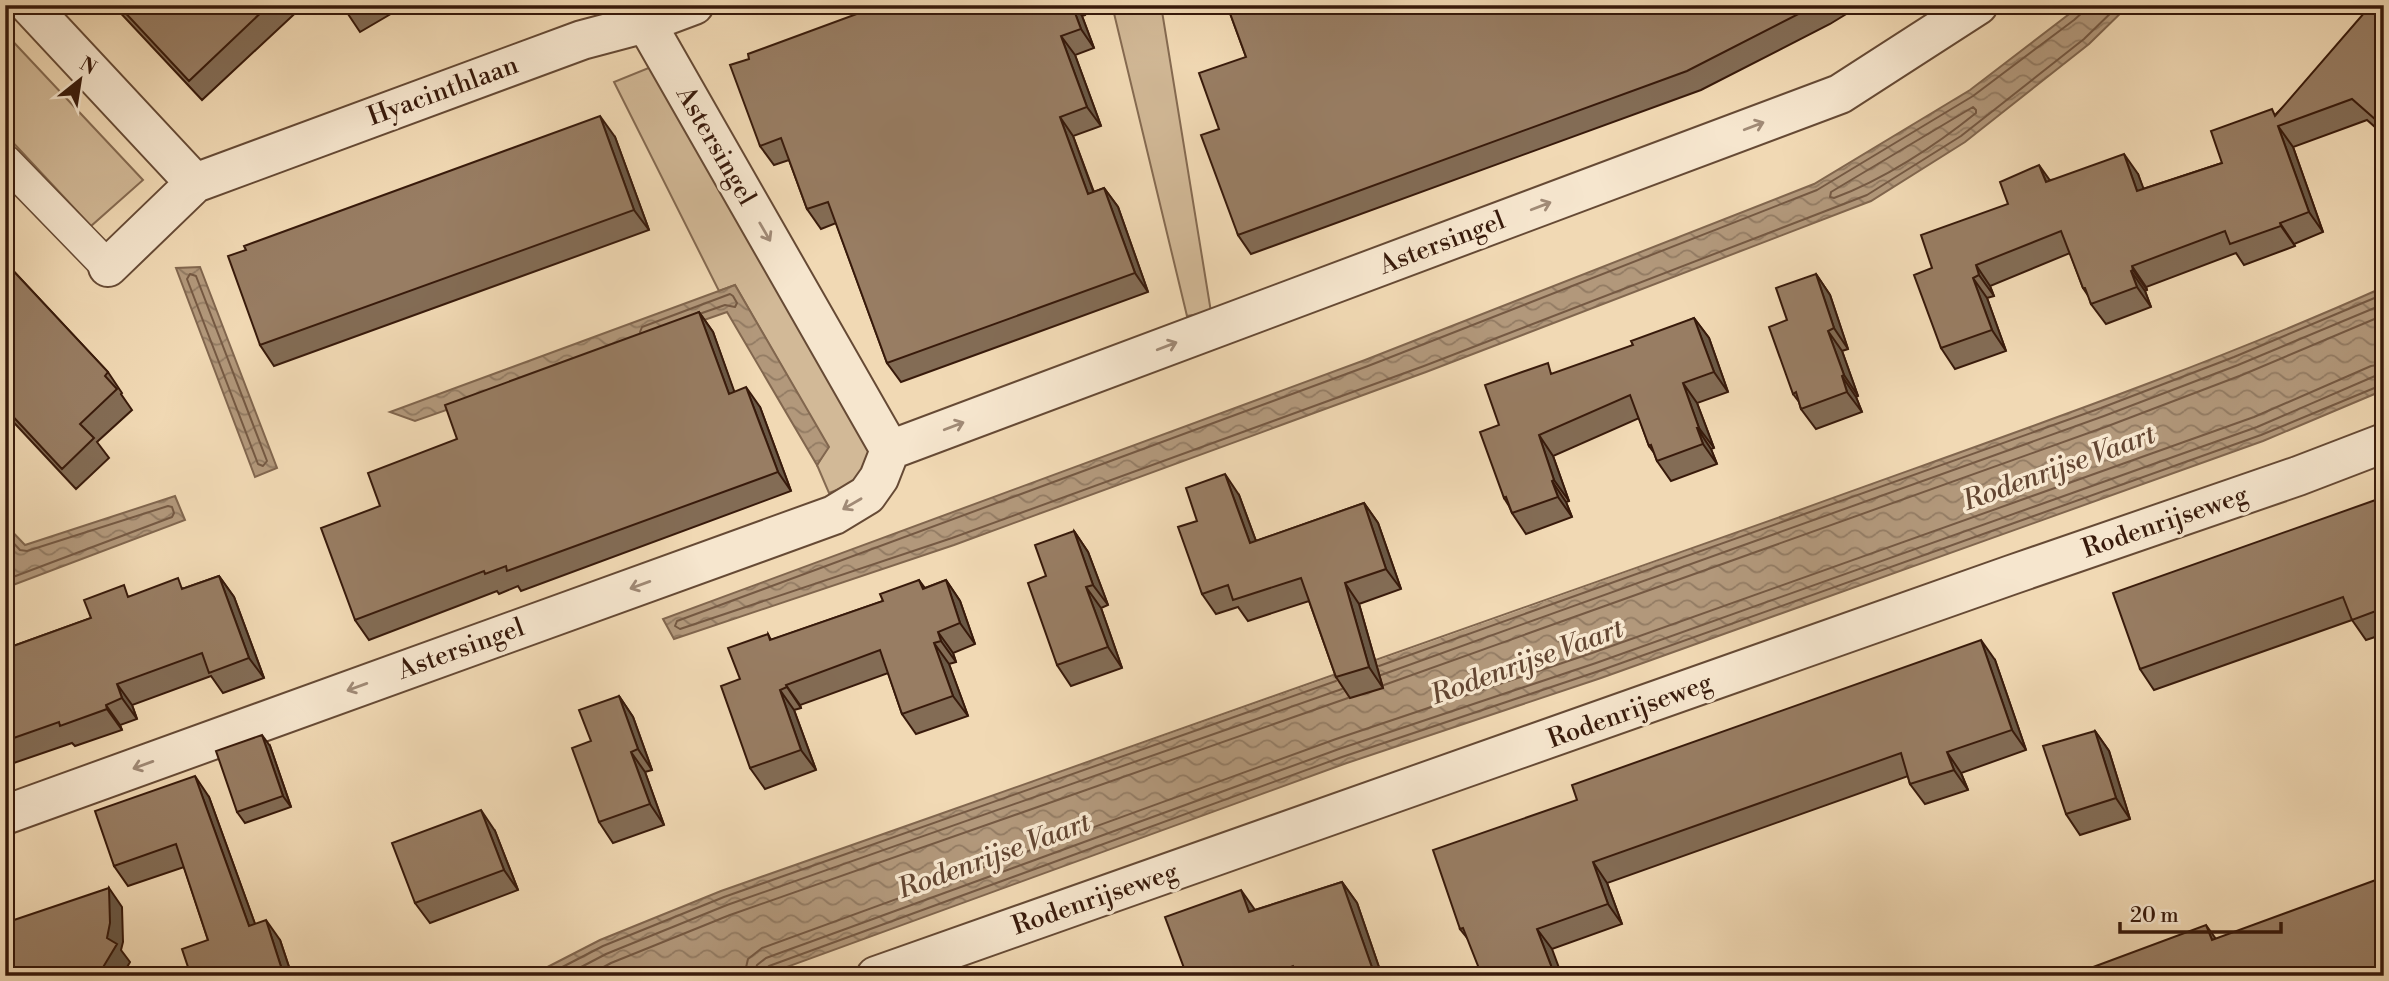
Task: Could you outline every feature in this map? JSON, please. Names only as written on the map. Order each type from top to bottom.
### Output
[{"type":"street","points":[[29,5],[195,183]]},
{"type":"street","name":"Hyacinthlaan","points":[[108,267],[195,183],[582,40],[646,23],[694,5]]},
{"type":"street","name":"Astersingel","points":[[5,815],[834,515],[867,495],[890,450],[1840,94],[1978,5]]},
{"type":"street","name":"Astersingel","points":[[646,23],[890,450]]},
{"type":"street","name":"Rodenrijseweg","points":[[876,976],[2298,476],[2384,443]]},
{"type":"lane","name":"Hyacinthlaan","points":[[5,161],[108,267]]},
{"type":"shaded area","points":[[1112,5],[1161,5],[1211,312],[1187,316]]},
{"type":"shaded area","points":[[5,33],[143,180],[91,226],[5,134]]},
{"type":"shaded area","points":[[651,67],[870,443],[866,463],[859,476],[839,489],[829,493],[817,465],[828,447],[735,285],[719,291],[614,82]]},
{"type":"water","points":[[2081,5],[2129,5],[2089,44],[1965,142],[1871,201],[1426,372],[954,545],[674,639],[663,619],[1365,360],[1814,184],[1970,90]]},
{"type":"water","points":[[200,267],[277,468],[255,477],[176,268]]},
{"type":"water","points":[[735,285],[829,447],[817,465],[727,312],[415,421],[390,412]]},
{"type":"water","name":"Rodenrijse Vaart","points":[[2384,287],[2384,390],[2263,441],[1601,678],[1344,764],[762,976],[530,976],[600,940],[721,891],[2017,432],[2239,348]]},
{"type":"water","points":[[175,496],[185,520],[5,588],[5,524],[25,545]]},
{"type":"building","points":[[118,5],[269,5],[189,81]]},
{"type":"building","points":[[342,5],[359,5],[346,12]]},
{"type":"building","points":[[881,5],[1072,5],[1081,29],[1061,36],[1087,107],[1060,117],[1088,194],[1104,188],[1135,273],[887,363],[828,202],[807,209],[781,138],[760,146],[730,65],[749,59],[748,54]]},
{"type":"building","points":[[1227,5],[1816,5],[1687,71],[1238,235],[1201,135],[1219,129],[1199,73],[1246,57]]},
{"type":"building","points":[[2371,5],[2384,5],[2384,127],[2352,99],[2278,126],[2309,212],[2280,223],[2281,226],[2230,244],[2225,231],[2132,266],[2131,271],[2137,287],[2091,304],[2061,231],[1976,265],[1979,275],[1973,278],[1992,330],[1941,348],[1914,275],[1932,268],[1921,235],[2008,204],[2000,182],[2039,165],[2046,182],[2124,154],[2137,191],[2222,163],[2211,131],[2272,109],[2275,116]]},
{"type":"building","points":[[600,116],[634,210],[260,345],[228,256],[246,250],[244,246]]},
{"type":"building","points":[[5,262],[108,372],[105,376],[117,389],[80,424],[94,438],[62,469],[5,408]]},
{"type":"building","points":[[1816,274],[1834,328],[1828,331],[1844,375],[1842,376],[1847,392],[1801,409],[1769,327],[1787,320],[1776,288]]},
{"type":"building","points":[[699,312],[729,394],[746,387],[778,472],[507,571],[506,566],[485,574],[484,571],[355,620],[321,528],[380,506],[368,473],[457,439],[445,405]]},
{"type":"building","points":[[1694,318],[1714,372],[1683,383],[1703,444],[1657,461],[1630,395],[1539,435],[1558,497],[1512,513],[1480,432],[1499,425],[1485,385],[1548,363],[1551,374],[1633,345],[1631,341]]},
{"type":"building","points":[[1225,474],[1250,543],[1364,503],[1386,569],[1345,583],[1369,667],[1336,677],[1301,578],[1233,600],[1228,585],[1202,594],[1178,527],[1197,521],[1186,488]]},
{"type":"building","points":[[2384,497],[2384,608],[2352,620],[2343,597],[2140,669],[2113,593]]},
{"type":"building","points":[[1074,531],[1093,585],[1086,587],[1108,647],[1057,665],[1028,583],[1046,576],[1035,545]]},
{"type":"building","points":[[219,576],[249,658],[209,673],[202,653],[117,684],[122,698],[106,705],[107,709],[60,726],[59,722],[5,741],[5,649],[91,618],[84,600],[124,585],[128,597],[178,578],[182,589]]},
{"type":"building","points":[[919,580],[923,589],[946,580],[960,623],[938,632],[941,641],[934,643],[953,696],[902,714],[880,650],[786,685],[787,687],[780,690],[801,750],[750,768],[721,686],[740,679],[728,648],[768,634],[770,640],[883,601],[880,594]]},
{"type":"building","points":[[1981,640],[2012,730],[1947,752],[1954,770],[1910,784],[1901,753],[1593,862],[1608,904],[1537,929],[1555,976],[1482,976],[1463,928],[1460,929],[1433,850],[1577,800],[1572,785]]},
{"type":"building","points":[[619,696],[638,749],[631,752],[650,804],[599,822],[572,748],[591,741],[579,710]]},
{"type":"building","points":[[2095,731],[2116,798],[2066,814],[2043,746]]},
{"type":"building","points":[[262,735],[283,796],[237,812],[216,751]]},
{"type":"building","points":[[195,776],[249,926],[266,920],[284,976],[191,976],[182,949],[208,940],[176,844],[114,866],[95,811]]},
{"type":"building","points":[[481,810],[504,870],[415,903],[392,843]]},
{"type":"building","points":[[2384,877],[2384,976],[2069,976],[2206,925],[2212,940]]},
{"type":"building","points":[[1342,882],[1375,976],[1296,976],[1293,966],[1268,976],[1187,976],[1165,917],[1241,890],[1249,912]]},
{"type":"building","points":[[109,888],[110,923],[107,938],[117,944],[96,976],[5,976],[5,923]]}]
